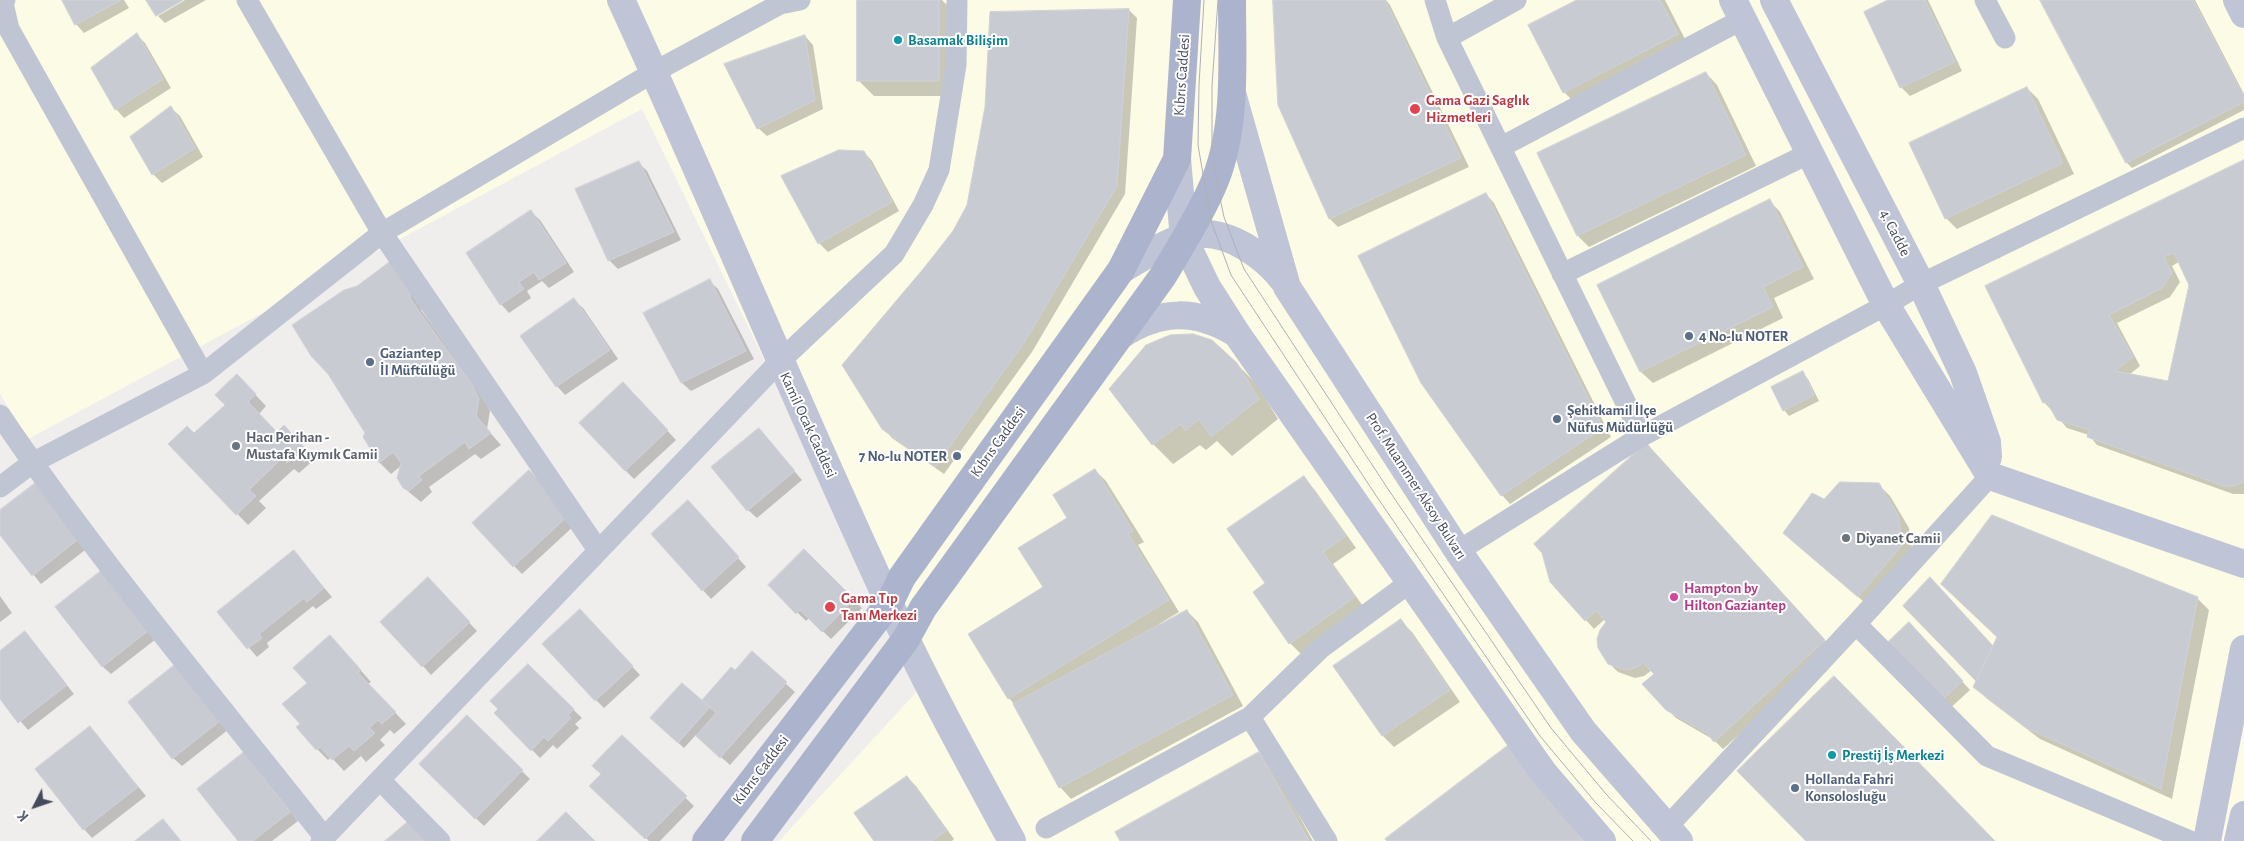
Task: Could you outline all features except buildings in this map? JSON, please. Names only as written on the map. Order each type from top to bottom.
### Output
[{"type":"main road","name":"Kıbrıs Caddesi","points":[[706,841],[890,602],[902,577],[1121,270],[1177,159],[1187,0]]},
{"type":"main road","points":[[755,841],[906,639],[924,608],[1163,276],[1184,239],[1216,180],[1225,150],[1232,90],[1232,0]]},
{"type":"street","points":[[247,0],[382,233],[598,550]]},
{"type":"street","name":"Kamil Ocak Caddesi","points":[[621,0],[779,362],[906,639],[1012,841]]},
{"type":"street","points":[[0,487],[32,463],[203,374],[382,233],[654,72],[780,4],[800,0]]},
{"type":"street","points":[[0,415],[32,463],[115,575],[323,840],[779,362],[894,254],[923,205],[939,170],[956,65],[957,0]]},
{"type":"street","points":[[1435,0],[1447,38],[1642,436]]},
{"type":"street","points":[[1447,38],[1516,0]]},
{"type":"street","name":"4. Cadde","points":[[1774,0],[1921,284],[1963,373],[1987,442],[1990,476]]},
{"type":"street","points":[[1985,0],[2004,38]]},
{"type":"street","points":[[2237,0],[2244,14]]},
{"type":"street","points":[[3,3],[9,29],[203,374]]},
{"type":"street","points":[[1501,147],[1738,10],[1886,305],[1990,476],[2244,564]]},
{"type":"street","name":"Prof. Muammer Aksoy Bulvarı","points":[[1232,90],[1287,287],[1458,551],[1583,732],[1673,834]]},
{"type":"street","points":[[1458,551],[1642,436],[1886,305],[1921,284],[2244,128]]},
{"type":"street","points":[[1562,274],[1810,153]]},
{"type":"street","points":[[1177,159],[1184,239],[1207,287],[1237,334],[1409,583],[1543,772],[1602,841]]},
{"type":"street","points":[[1121,270],[1155,250],[1198,234],[1216,236],[1247,248],[1263,258],[1276,271],[1287,287]]},
{"type":"street","points":[[1121,335],[1146,321],[1175,315],[1206,319],[1237,334]]},
{"type":"street","points":[[1673,834],[1856,624],[1990,476]]},
{"type":"street","points":[[1046,828],[1250,716],[1321,648],[1409,583]]},
{"type":"street","points":[[1856,624],[1987,756],[2190,841]]},
{"type":"street","points":[[2207,841],[2244,649]]},
{"type":"street","points":[[1250,716],[1327,841]]},
{"type":"street","points":[[380,780],[440,841]]},
{"type":"street","points":[[2238,841],[2244,815]]},
{"type":"shaded area","points":[[0,0],[2244,0],[2244,841],[779,841],[923,685],[642,109],[28,439],[0,394]]},
{"type":"tram line","points":[[1204,0],[1198,145],[1211,221],[1231,275],[1377,497],[1540,736],[1596,803],[1633,841]]},
{"type":"tram line","points":[[1218,0],[1212,86],[1212,144],[1216,180],[1224,217],[1244,269],[1388,489],[1551,728],[1606,794],[1651,841]]},
{"type":"place","name":"Basamak Bilişim","points":[[898,40]]},
{"type":"place","name":"Gama Gazi Saglık Hizmetleri","points":[[1415,109]]},
{"type":"place","name":"4 No-lu NOTER","points":[[1689,336]]},
{"type":"place","name":"Gaziantep İl Müftülüğü","points":[[370,362]]},
{"type":"place","name":"Şehitkamil İlçe Nüfus Müdürlüğü","points":[[1557,419]]},
{"type":"place","name":"Hacı Perihan - Mustafa Kıymık Camii","points":[[236,446]]},
{"type":"place","name":"7 No-lu NOTER","points":[[957,456]]},
{"type":"place","name":"Diyanet Camii","points":[[1846,538]]},
{"type":"place","name":"Hampton by Hilton Gaziantep","points":[[1674,597]]},
{"type":"place","name":"Gama Tıp Tanı Merkezi","points":[[830,607]]},
{"type":"place","name":"Prestij İş Merkezi","points":[[1832,755]]},
{"type":"place","name":"Hollanda Fahri Konsolosluğu","points":[[1795,788]]}]
